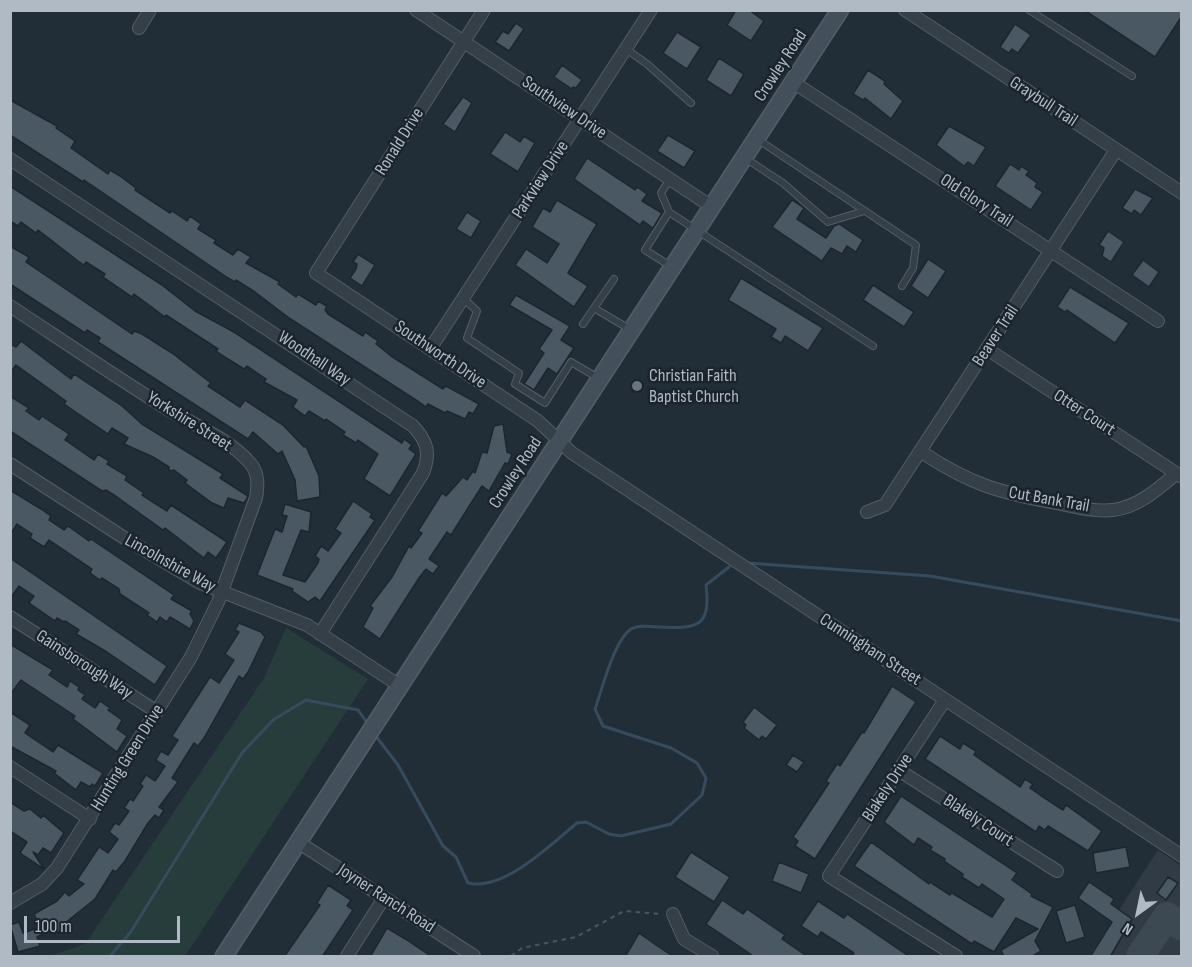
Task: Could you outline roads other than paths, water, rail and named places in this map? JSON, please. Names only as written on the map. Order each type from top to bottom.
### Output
[{"type":"main road","name":"Crowley Road","points":[[224,957],[840,10]]},
{"type":"street","points":[[138,28],[150,10]]},
{"type":"street","name":"Southview Drive","points":[[416,10],[712,207]]},
{"type":"street","name":"Ronald Drive","points":[[316,273],[484,10]]},
{"type":"street","name":"Parkview Drive","points":[[430,349],[651,10]]},
{"type":"street","name":"Graybull Trail","points":[[905,10],[1182,193]]},
{"type":"street","name":"Old Glory Trail","points":[[794,82],[1158,321]]},
{"type":"street","name":"Beaver Trail","points":[[867,512],[885,505],[1116,150]]},
{"type":"street","name":"Woodhall Way","points":[[10,159],[413,426],[427,443],[427,462],[423,473],[320,634]]},
{"type":"street","name":"Southworth Drive","points":[[316,273],[538,421],[559,442]]},
{"type":"street","name":"Yorkshire Street","points":[[10,306],[141,392],[208,431],[251,464],[258,486],[256,498],[222,593]]},
{"type":"street","name":"Otter Court","points":[[987,349],[1179,475]]},
{"type":"street","name":"Cunningham Street","points":[[559,442],[1182,856]]},
{"type":"street","name":"Cut Bank Trail","points":[[920,451],[954,474],[979,485],[1014,496],[1094,509],[1114,510],[1136,502],[1179,475]]},
{"type":"street","name":"Lincolnshire Way","points":[[10,464],[126,539],[200,583],[285,616],[320,634],[400,686]]},
{"type":"street","name":"Hunting Green Drive","points":[[10,903],[42,884],[57,868],[191,657],[222,593]]},
{"type":"street","name":"Gainsborough Way","points":[[10,617],[156,712]]},
{"type":"street","name":"Blakely Drive","points":[[945,700],[829,876],[956,957]]},
{"type":"street","points":[[10,767],[90,819]]},
{"type":"street","name":"Blakely Court","points":[[900,771],[1056,871]]},
{"type":"street","name":"Joyner Ranch Road","points":[[298,842],[474,957]]},
{"type":"street","points":[[346,957],[384,898]]},
{"type":"street","points":[[673,915],[684,939],[712,957]]},
{"type":"lane","points":[[1029,10],[1132,76]]},
{"type":"lane","points":[[626,50],[647,64],[691,103]]},
{"type":"lane","points":[[756,139],[916,245],[913,268],[902,286]]},
{"type":"lane","points":[[744,158],[783,183],[828,222],[864,211]]},
{"type":"lane","points":[[670,178],[661,194],[669,212],[873,346]]},
{"type":"lane","points":[[669,212],[645,250],[673,268]]},
{"type":"lane","points":[[583,324],[614,279]]},
{"type":"lane","points":[[464,298],[477,311],[467,338],[519,373],[515,384],[545,402],[571,362],[600,379]]},
{"type":"lane","points":[[594,308],[632,330]]},
{"type":"waterway","points":[[747,563],[930,576],[1182,621]]},
{"type":"waterway","points":[[375,735],[398,765],[443,846],[456,857],[468,883],[482,884],[512,873],[540,854],[577,823],[586,822],[609,834],[621,836],[671,824],[702,795],[706,778],[697,763],[671,748],[603,726],[595,709],[614,654],[625,635],[631,629],[638,627],[683,627],[699,622],[706,610],[706,585],[729,567]]},
{"type":"waterway","points":[[110,956],[130,933],[242,753],[273,720],[306,700],[358,710],[368,724]]},
{"type":"place","name":"Christian Faith Baptist Church","points":[[637,386]]}]
